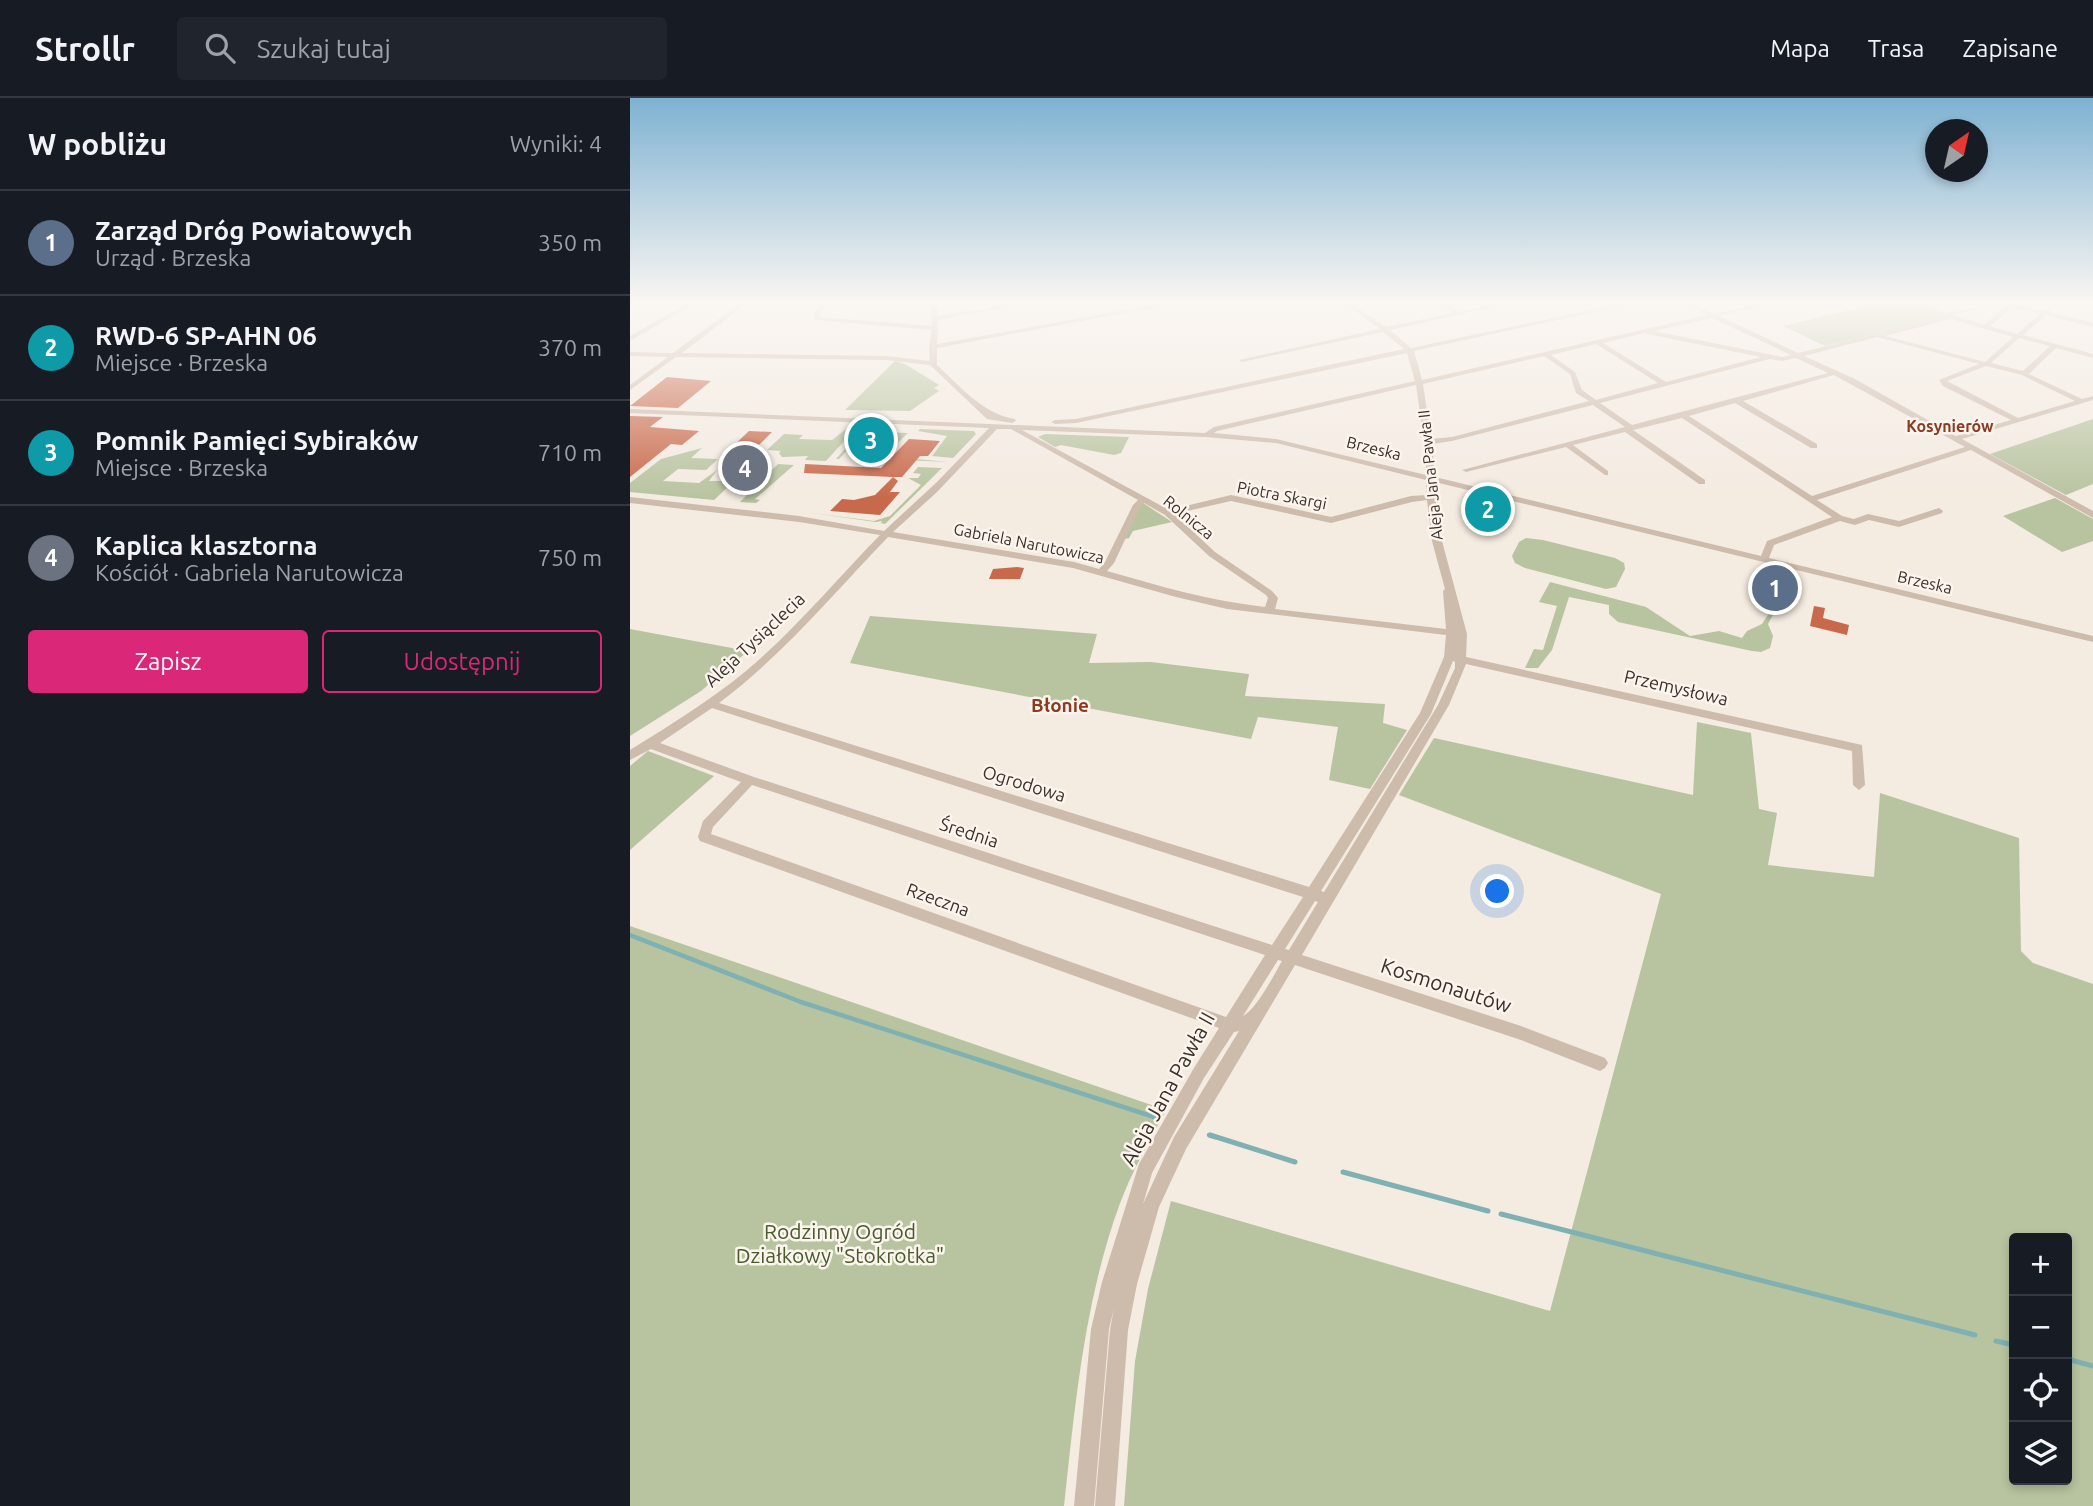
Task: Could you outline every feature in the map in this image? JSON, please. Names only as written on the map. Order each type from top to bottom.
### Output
[{"type":"street","points":[[630,388],[659,367]]},
{"type":"street","points":[[935,367],[987,412],[1010,421],[1076,421],[1335,367]]},
{"type":"street","name":"Aleja Jana Pawła II","points":[[1105,1506],[1113,1390],[1128,1284],[1151,1206],[1175,1153],[1204,1100],[1273,990],[1286,955],[1383,793],[1425,714],[1454,647],[1448,591],[1431,497],[1433,479],[1428,442],[1414,367]]},
{"type":"street","points":[[1206,435],[1214,429],[1490,367]]},
{"type":"street","points":[[1564,367],[1573,373],[1579,391],[1702,482]]},
{"type":"street","points":[[1637,367],[1666,385]]},
{"type":"street","points":[[1428,442],[1452,439],[1733,367]]},
{"type":"street","points":[[1822,367],[1957,438],[2093,515]]},
{"type":"street","points":[[1978,367],[1946,377],[1943,382],[2015,419]]},
{"type":"street","points":[[1996,367],[2024,374],[2079,400]]},
{"type":"street","points":[[2024,374],[2032,367]]},
{"type":"street","points":[[1466,470],[1835,373]]},
{"type":"street","points":[[1957,438],[2093,398]]},
{"type":"street","points":[[1737,400],[1814,446]]},
{"type":"street","name":"Brzeska","points":[[630,411],[1206,435],[1276,442],[2093,639]]},
{"type":"street","points":[[987,412],[994,427]]},
{"type":"street","points":[[1683,415],[1839,518],[1856,522],[1868,517],[1899,524],[1939,511]]},
{"type":"street","name":"Aleja Tysiąclecia","points":[[630,757],[711,704],[765,660],[831,593],[854,575],[994,427]]},
{"type":"street","name":"Rolnicza","points":[[1015,428],[1032,440],[1168,513],[1212,554],[1269,593],[1273,598],[1269,612]]},
{"type":"street","points":[[1032,440],[1039,429]]},
{"type":"street","points":[[1567,444],[1605,473]]},
{"type":"street","points":[[1811,499],[1973,447]]},
{"type":"street","name":"Piotra Skargi","points":[[1168,513],[1231,498],[1331,520],[1411,499],[1431,497]]},
{"type":"street","name":"Gabriela Narutowicza","points":[[630,500],[743,511],[1074,565],[1179,595],[1269,612],[1426,632],[1454,647]]},
{"type":"street","points":[[1101,572],[1109,564],[1137,505],[1143,500]]},
{"type":"street","points":[[1764,559],[1768,546],[1773,542],[1839,518]]},
{"type":"street","name":"Przemysłowa","points":[[1454,647],[1858,748],[1859,785]]},
{"type":"street","name":"Ogrodowa","points":[[711,704],[1320,896]]},
{"type":"street","name":"Średnia","points":[[650,744],[750,780],[1286,955]]},
{"type":"street","name":"Rzeczna","points":[[750,780],[707,825],[704,837],[1230,1025]]},
{"type":"street","name":"Aleja Jana Pawła II","points":[[1084,1506],[1100,1329],[1111,1282],[1145,1170],[1199,1073],[1230,1025],[1286,955]]},
{"type":"street","name":"Kosmonautów","points":[[1286,955],[1521,1032],[1600,1063]]},
{"type":"street","points":[[1230,1025],[1246,1023],[1253,1019]]},
{"type":"street","points":[[1199,1073],[1199,1093],[1204,1100]]},
{"type":"green space","points":[[889,367],[909,367],[939,385],[934,388],[939,391],[910,411],[845,410]]},
{"type":"green space","points":[[2093,419],[2093,484],[2066,495],[1990,454]]},
{"type":"green space","points":[[850,426],[858,426],[826,461],[805,460],[808,456],[782,457],[779,453],[781,451],[767,450],[784,434],[803,435],[799,439],[832,440]]},
{"type":"green space","points":[[861,431],[878,432],[864,441],[869,444],[878,441],[875,437],[881,432],[908,433],[884,456],[948,462],[855,458],[858,455],[868,455],[873,448],[850,447],[836,459]]},
{"type":"green space","points":[[918,431],[974,431],[976,434],[953,458],[932,456],[947,436]]},
{"type":"green space","points":[[1045,434],[1129,437],[1121,453],[1114,455],[1061,445],[1055,447],[1038,437]]},
{"type":"green space","points":[[702,448],[691,458],[718,459],[706,470],[678,469],[663,481],[699,483],[717,470],[709,481],[734,481],[714,500],[630,492],[630,483],[661,459]]},
{"type":"green space","points":[[778,464],[794,465],[755,499],[760,500],[756,503],[740,502]]},
{"type":"green space","points":[[918,467],[942,468],[885,524],[881,523],[882,521],[876,522],[812,513],[874,521],[890,516],[921,485],[908,478],[918,478],[921,474],[913,473]]},
{"type":"green space","points":[[2055,498],[2093,519],[2093,541],[2062,552],[2003,516]]},
{"type":"green space","points":[[1143,503],[1172,522],[1133,531],[1129,538],[1125,539],[1138,507]]},
{"type":"green space","points":[[1526,538],[1615,558],[1624,563],[1625,569],[1616,587],[1606,589],[1525,568],[1515,563],[1512,556],[1519,542]]},
{"type":"green space","points":[[1797,581],[1794,600],[1777,607],[1768,624],[1773,636],[1770,648],[1761,652],[1618,622],[1609,614],[1609,605],[1569,597],[1552,650],[1538,668],[1525,668],[1534,649],[1543,650],[1557,606],[1539,602],[1550,582],[1646,607],[1690,636],[1719,631],[1742,638],[1747,631],[1762,624],[1773,607],[1793,599]]},
{"type":"green space","points":[[870,616],[1097,634],[1089,663],[1151,662],[1249,674],[1245,696],[1385,704],[1383,723],[1407,730],[1370,789],[1329,780],[1338,727],[1258,717],[1251,739],[850,663]]},
{"type":"green space","points":[[630,629],[748,651],[701,691],[630,736]]},
{"type":"green space","points":[[1697,722],[1751,733],[1759,809],[1777,813],[1768,865],[1874,877],[1880,793],[2019,838],[2021,951],[2033,963],[2093,984],[2093,1506],[1124,1506],[1135,1361],[1148,1289],[1171,1201],[1550,1311],[1661,894],[1399,795],[1434,738],[1693,795]]},
{"type":"green space","points":[[648,751],[714,776],[630,850],[630,766]]},
{"type":"green space","name":"Rodzinny Ogród Działkowy \"Stokrotka\"","points":[[630,926],[1166,1110],[1119,1206],[1097,1280],[1082,1354],[1064,1506],[630,1506]]},
{"type":"building","points":[[667,377],[711,381],[678,408],[630,406]]},
{"type":"building","points":[[630,416],[663,417],[650,427],[699,431],[682,445],[671,444],[630,477]]},
{"type":"building","points":[[749,431],[772,432],[744,460],[729,450]]},
{"type":"building","points":[[909,439],[940,441],[928,456],[920,456],[902,477],[804,473],[805,464],[881,468]]},
{"type":"building","points":[[893,477],[898,481],[890,492],[900,492],[880,515],[830,511],[842,499],[854,500],[875,495]]},
{"type":"building","points":[[1024,568],[1020,579],[989,579],[993,569]]},
{"type":"building","points":[[1814,606],[1825,608],[1823,618],[1849,625],[1847,635],[1810,626]]},
{"type":"waterway","points":[[630,935],[801,1002],[1154,1117]]},
{"type":"waterway","points":[[1209,1135],[1215,1137]]},
{"type":"waterway","points":[[1210,1135],[1295,1162]]},
{"type":"waterway","points":[[1343,1172],[1488,1211]]},
{"type":"waterway","points":[[1501,1214],[1975,1335]]},
{"type":"waterway","points":[[1996,1341],[2009,1344]]},
{"type":"waterway","points":[[2072,1360],[2093,1366]]},
{"type":"place","name":"Pomnik Pamięci Sybiraków","points":[[871,440]]},
{"type":"place","name":"Kaplica klasztorna","points":[[745,468]]},
{"type":"place","name":"RWD-6 SP-AHN 06","points":[[1488,509]]},
{"type":"place","name":"Zarząd Dróg Powiatowych","points":[[1775,588]]},
{"type":"district","name":"Kosynierów","points":[[1950,426]]},
{"type":"district","name":"Błonie","points":[[1060,705]]}]
